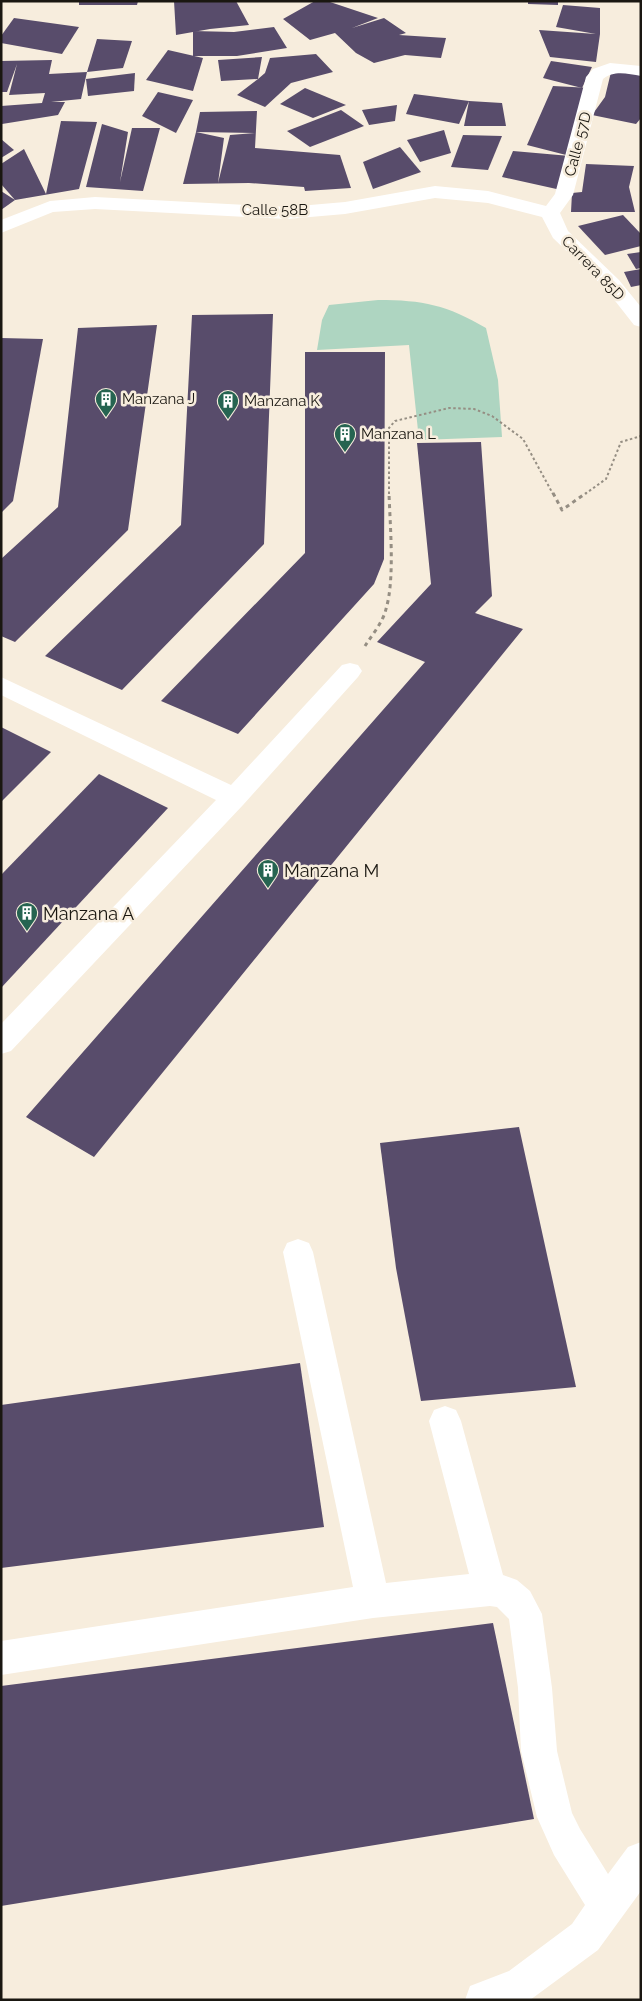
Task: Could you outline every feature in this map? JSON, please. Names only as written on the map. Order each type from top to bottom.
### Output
[{"type":"street","name":"Calle 57D","points":[[550,213],[564,195],[595,77],[599,71],[607,68],[641,71]]},
{"type":"street","name":"Calle 58B","points":[[1,226],[50,207],[95,203],[287,213],[345,208],[435,192],[488,197],[550,213]]},
{"type":"street","name":"Carrera 85D","points":[[550,213],[560,234],[612,284],[641,321]]},
{"type":"street","points":[[1,1043],[234,798],[350,672]]},
{"type":"street","points":[[1,685],[234,798]]},
{"type":"street","points":[[298,1252],[373,1601]]},
{"type":"street","points":[[445,1421],[490,1589]]},
{"type":"street","points":[[1,1658],[373,1601],[490,1589],[505,1592],[518,1603],[525,1614],[534,1680],[539,1751],[556,1817],[567,1842],[607,1905]]},
{"type":"street","points":[[484,2000],[522,1984],[585,1937],[641,1860]]},
{"type":"path","points":[[350,672],[386,610],[390,582],[389,428],[392,424],[403,419],[449,408],[474,409],[492,416],[523,439],[562,510],[606,478],[621,442],[641,436]]},
{"type":"green space","points":[[378,300],[408,301],[434,305],[459,314],[486,328],[498,380],[502,437],[419,440],[409,345],[317,350],[322,320],[329,305]]},
{"type":"building","points":[[79,1],[138,1],[137,5],[79,5]]},
{"type":"building","points":[[174,1],[236,1],[249,25],[176,35]]},
{"type":"building","points":[[315,1],[327,1],[378,18],[352,28],[384,18],[406,33],[399,35],[446,38],[441,58],[405,55],[374,63],[356,53],[335,33],[310,40],[283,19]]},
{"type":"building","points":[[528,1],[558,1],[558,5],[528,4]]},
{"type":"building","points":[[563,5],[600,8],[600,34],[596,62],[550,57],[539,30],[596,34],[556,27]]},
{"type":"building","points":[[14,18],[79,27],[62,54],[1,43],[1,36]]},
{"type":"building","points":[[274,27],[287,48],[237,56],[193,56],[193,31],[234,32]]},
{"type":"building","points":[[97,39],[132,41],[123,68],[87,72]]},
{"type":"building","points":[[168,50],[203,58],[193,91],[146,80]]},
{"type":"building","points":[[316,54],[333,72],[291,83],[265,107],[237,95],[265,73],[270,58]]},
{"type":"building","points":[[262,57],[258,79],[221,81],[218,60]]},
{"type":"building","points":[[52,60],[49,74],[87,72],[81,99],[51,102],[65,102],[58,115],[2,124],[1,106],[42,103],[45,93],[9,95],[17,64],[7,92],[1,92],[1,61]]},
{"type":"building","points":[[551,61],[592,67],[582,88],[543,78]]},
{"type":"building","points":[[611,72],[641,74],[641,118],[636,124],[592,115],[605,97]]},
{"type":"building","points":[[135,73],[134,91],[88,96],[86,79]]},
{"type":"building","points":[[553,86],[591,88],[561,190],[502,177],[513,151],[570,156],[527,145]]},
{"type":"building","points":[[305,88],[346,105],[313,118],[280,104]]},
{"type":"building","points":[[158,92],[193,100],[176,133],[142,116]]},
{"type":"building","points":[[414,94],[469,101],[459,124],[406,114]]},
{"type":"building","points":[[469,101],[502,103],[506,126],[464,126]]},
{"type":"building","points":[[397,105],[395,121],[369,125],[362,110]]},
{"type":"building","points":[[341,110],[364,126],[310,147],[287,131]]},
{"type":"building","points":[[257,111],[255,148],[340,155],[351,188],[305,191],[304,187],[249,183],[183,184],[200,112]],"holes":[[[196,132],[255,133],[230,135],[218,183],[224,138]]]},
{"type":"building","points":[[61,121],[97,122],[79,189],[15,200],[1,184],[1,164],[24,149],[46,194]]},
{"type":"building","points":[[102,124],[128,132],[120,182],[132,128],[160,128],[143,191],[86,187]]},
{"type":"building","points":[[444,130],[451,153],[420,162],[407,140]]},
{"type":"building","points":[[463,135],[502,136],[488,170],[451,167]]},
{"type":"building","points":[[1,139],[14,150],[1,158]]},
{"type":"building","points":[[400,147],[421,172],[373,189],[363,162]]},
{"type":"building","points":[[586,164],[634,166],[629,187],[635,212],[571,212],[572,193],[582,192]]},
{"type":"building","points":[[1,191],[15,200],[1,210]]},
{"type":"building","points":[[623,215],[641,234],[641,246],[605,255],[578,226]]},
{"type":"building","points":[[641,252],[641,268],[636,269],[627,254]]},
{"type":"building","points":[[641,269],[641,285],[631,287],[624,272]]},
{"type":"building","name":"Manzana K","points":[[273,314],[264,544],[122,690],[45,656],[181,525],[192,315]]},
{"type":"building","name":"Manzana J","points":[[157,325],[128,530],[15,642],[1,636],[1,559],[58,507],[78,328]]},
{"type":"building","points":[[1,338],[43,339],[13,501],[1,513]]},
{"type":"building","name":"Manzana L","points":[[305,352],[385,352],[384,559],[374,584],[238,734],[161,701],[305,553]]},
{"type":"building","name":"Manzana M","points":[[481,442],[492,596],[475,613],[523,629],[94,1157],[26,1117],[425,662],[377,642],[431,584],[417,443]]},
{"type":"building","points":[[1,727],[51,752],[1,802]]},
{"type":"building","name":"Manzana A","points":[[99,774],[168,808],[1,988],[1,875]]},
{"type":"building","points":[[519,1127],[576,1387],[421,1401],[396,1268],[380,1143]]},
{"type":"building","points":[[300,1363],[324,1527],[1,1568],[1,1405]]},
{"type":"building","points":[[493,1623],[534,1819],[1,1906],[1,1686]]},
{"type":"place","name":"Manzana J","points":[[106,418]]},
{"type":"place","name":"Manzana K","points":[[228,420]]},
{"type":"place","name":"Manzana L","points":[[345,453]]},
{"type":"place","name":"Manzana M","points":[[268,889]]},
{"type":"place","name":"Manzana A","points":[[27,932]]}]
